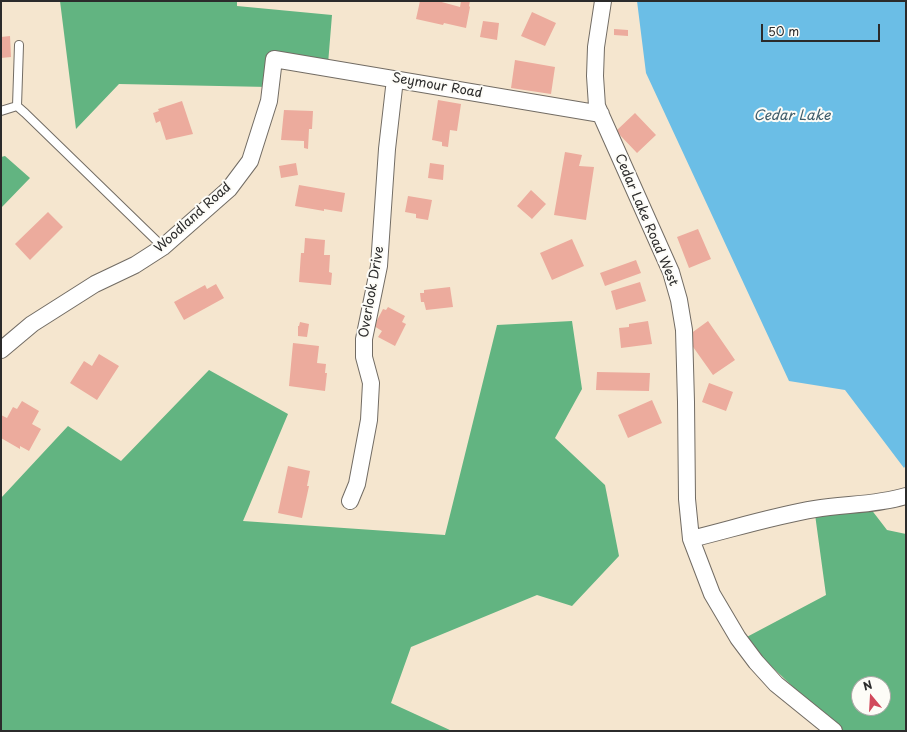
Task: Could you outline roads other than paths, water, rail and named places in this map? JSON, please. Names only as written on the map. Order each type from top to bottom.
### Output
[{"type":"street","name":"Cedar Lake Road West","points":[[603,1],[596,47],[595,76],[597,106],[671,272],[679,300],[684,330],[687,499],[691,539],[712,594],[738,638],[756,662],[776,684],[834,731]]},
{"type":"street","name":"Seymour Road","points":[[274,59],[601,114]]},
{"type":"street","name":"Woodland Road","points":[[1,350],[32,324],[95,284],[135,265],[163,247],[229,189],[250,161],[269,101],[274,59]]},
{"type":"street","name":"Overlook Drive","points":[[350,501],[357,484],[369,420],[371,383],[364,357],[364,339],[380,266],[387,149],[395,79]]},
{"type":"street","points":[[691,539],[801,512],[837,505],[878,502],[906,496]]},
{"type":"lane","points":[[19,45],[17,106],[163,247]]},
{"type":"lane","points":[[1,111],[17,106]]},
{"type":"water","name":"Cedar Lake","points":[[637,1],[906,1],[906,465],[904,468],[845,390],[789,381],[646,73]]}]
